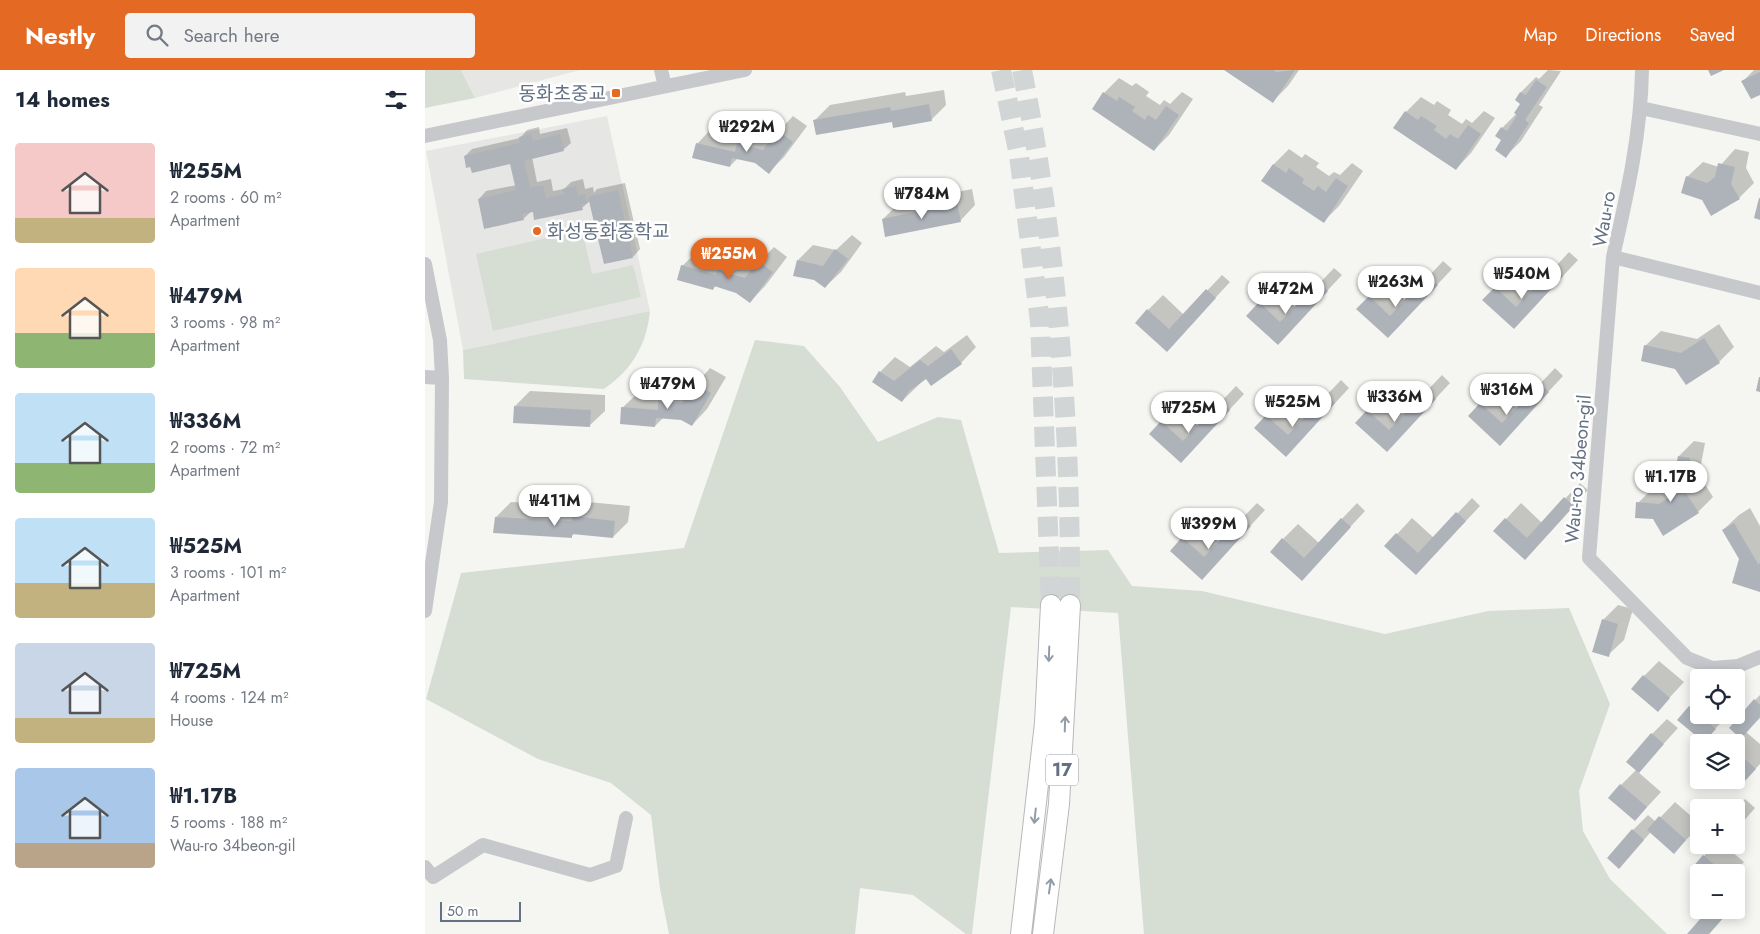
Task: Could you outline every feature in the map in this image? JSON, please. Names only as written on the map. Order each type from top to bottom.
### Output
[{"type":"highway","name":"17","points":[[1021,934],[1060,605],[1059,804],[1043,934]]},
{"type":"street","points":[[661,70],[665,86]]},
{"type":"street","points":[[425,136],[745,70]]},
{"type":"street","name":"Wau-ro","points":[[1642,70],[1641,108],[1630,182],[1613,257],[1760,293]]},
{"type":"street","points":[[1641,108],[1760,134]]},
{"type":"street","name":"Wau-ro 34beon-gil","points":[[1613,257],[1589,558],[1687,658],[1712,668],[1738,666],[1760,657]]},
{"type":"street","points":[[425,264],[440,340],[442,378],[441,502],[425,611]]},
{"type":"street","points":[[425,378],[442,378]]},
{"type":"street","points":[[425,867],[433,877],[483,845],[590,875],[616,866],[627,818]]},
{"type":"shaded area","points":[[425,70],[461,70],[475,98],[425,108]]},
{"type":"shaded area","points":[[461,70],[580,70],[475,98]]},
{"type":"shaded area","name":"화성동화중학교","points":[[607,116],[650,311],[463,350],[426,151]]},
{"type":"shaded area","points":[[582,230],[592,274],[633,265],[641,297],[493,331],[476,254]]},
{"type":"shaded area","points":[[650,311],[642,345],[630,365],[614,382],[604,389],[464,379],[463,350]]},
{"type":"shaded area","points":[[755,340],[804,346],[840,387],[878,442],[938,417],[961,420],[999,553],[1108,550],[1132,586],[1202,591],[1385,634],[1488,611],[1569,608],[1610,704],[1579,791],[1583,831],[1610,879],[1667,934],[1144,934],[1118,613],[1011,607],[972,934],[966,934],[913,895],[860,888],[855,934],[669,934],[660,889],[651,815],[611,783],[538,759],[426,699],[461,573],[684,548]]},
{"type":"building","points":[[1224,70],[1273,70],[1276,72],[1295,70],[1273,103]]},
{"type":"building","points":[[1708,70],[1724,70],[1711,76]]},
{"type":"building","points":[[1760,72],[1760,95],[1751,99],[1741,81]]},
{"type":"building","points":[[1536,80],[1547,87],[1525,120],[1529,123],[1506,158],[1495,150],[1501,140],[1495,136],[1501,127],[1507,131],[1517,115],[1514,113],[1520,104],[1515,100],[1520,92],[1526,95]]},
{"type":"building","points":[[1103,92],[1117,101],[1119,97],[1135,107],[1132,111],[1145,120],[1148,115],[1156,120],[1166,106],[1179,115],[1154,151],[1092,109]]},
{"type":"building","points":[[929,104],[932,121],[893,128],[892,122],[816,135],[813,120],[890,107],[891,111]]},
{"type":"building","points":[[1405,111],[1418,120],[1421,116],[1437,126],[1434,130],[1446,139],[1450,134],[1458,139],[1468,125],[1481,134],[1456,170],[1393,128]]},
{"type":"building","points":[[777,130],[793,142],[769,174],[755,163],[732,158],[730,167],[692,158],[696,143],[735,152],[737,143],[763,150]]},
{"type":"building","points":[[531,134],[533,141],[560,134],[564,151],[524,161],[530,188],[543,185],[546,198],[564,194],[562,189],[576,186],[578,196],[585,194],[588,203],[581,204],[583,210],[534,220],[533,212],[522,214],[524,220],[484,229],[478,199],[516,190],[510,164],[472,173],[470,167],[466,168],[464,156],[520,143],[519,137]]},
{"type":"building","points":[[1718,163],[1735,167],[1731,184],[1740,199],[1711,216],[1702,200],[1681,193],[1686,176],[1707,183],[1715,177]]},
{"type":"building","points":[[1273,164],[1286,173],[1289,168],[1304,179],[1302,183],[1314,191],[1318,186],[1326,192],[1336,178],[1348,186],[1324,223],[1261,181]]},
{"type":"building","points":[[618,190],[633,258],[604,264],[588,197]]},
{"type":"building","points":[[1760,198],[1760,220],[1754,218]]},
{"type":"building","points":[[957,203],[961,222],[885,237],[882,219]]},
{"type":"building","points":[[835,249],[848,259],[825,288],[814,280],[793,276],[797,260],[823,266]]},
{"type":"building","points":[[758,261],[773,272],[750,303],[736,293],[714,286],[713,290],[677,280],[681,265],[716,275],[717,270],[745,278]]},
{"type":"building","points":[[1553,266],[1563,276],[1514,329],[1482,300],[1495,287],[1516,307]]},
{"type":"building","points":[[1427,275],[1438,285],[1388,338],[1356,309],[1369,296],[1390,316]]},
{"type":"building","points":[[1318,282],[1328,291],[1278,345],[1246,316],[1259,302],[1280,322]]},
{"type":"building","points":[[1206,289],[1216,298],[1167,352],[1135,323],[1147,309],[1169,329]]},
{"type":"building","points":[[1704,338],[1720,363],[1686,385],[1675,369],[1641,361],[1644,345],[1681,353]]},
{"type":"building","points":[[951,349],[962,364],[931,386],[926,379],[909,391],[902,402],[872,382],[879,371],[894,381],[920,360],[928,366]]},
{"type":"building","points":[[1760,377],[1760,392],[1756,391]]},
{"type":"building","points":[[694,383],[711,393],[692,426],[681,420],[656,418],[655,427],[620,424],[621,407],[658,410],[658,401],[682,403]]},
{"type":"building","points":[[1539,383],[1549,392],[1500,446],[1468,416],[1480,403],[1502,423]]},
{"type":"building","points":[[1426,389],[1436,399],[1387,452],[1355,423],[1367,410],[1389,430]]},
{"type":"building","points":[[1325,394],[1335,403],[1286,457],[1254,428],[1266,415],[1288,435]]},
{"type":"building","points":[[1220,400],[1230,410],[1181,463],[1149,434],[1161,421],[1183,441]]},
{"type":"building","points":[[514,406],[591,410],[590,427],[513,423]]},
{"type":"building","points":[[1678,456],[1690,458],[1684,490],[1699,513],[1663,536],[1653,519],[1635,518],[1636,502],[1659,504],[1670,497]]},
{"type":"building","points":[[1564,497],[1574,506],[1525,560],[1493,531],[1505,518],[1527,538]]},
{"type":"building","points":[[1456,512],[1466,521],[1416,575],[1384,546],[1396,533],[1418,553]]},
{"type":"building","points":[[572,516],[615,521],[613,538],[572,534],[572,538],[493,533],[495,517],[572,521]]},
{"type":"building","points":[[1241,517],[1251,526],[1202,580],[1170,551],[1182,537],[1204,557]]},
{"type":"building","points":[[1341,518],[1351,527],[1302,581],[1270,552],[1282,538],[1304,558]]},
{"type":"building","points":[[1734,523],[1758,564],[1760,563],[1760,592],[1732,583],[1739,559],[1722,530]]},
{"type":"building","points":[[1602,619],[1618,624],[1609,657],[1592,652]]},
{"type":"building","points":[[1643,675],[1670,698],[1658,712],[1631,689]]},
{"type":"building","points":[[1754,699],[1760,705],[1760,717],[1745,734],[1736,734],[1729,728],[1732,724],[1745,724],[1745,709]]},
{"type":"building","points":[[1689,706],[1690,724],[1710,724],[1716,729],[1711,734],[1694,734],[1677,720]]},
{"type":"building","points":[[1651,733],[1664,744],[1639,773],[1626,762]]},
{"type":"building","points":[[1745,759],[1756,769],[1745,781]]},
{"type":"building","points":[[1620,784],[1647,807],[1635,821],[1608,798]]},
{"type":"building","points":[[1659,816],[1686,840],[1674,854],[1647,830]]},
{"type":"building","points":[[1632,829],[1644,840],[1619,869],[1607,858]]},
{"type":"building","points":[[1703,855],[1714,864],[1695,864]]},
{"type":"building","points":[[1700,919],[1722,919],[1709,934],[1687,934]]},
{"type":"tunnel","points":[[1001,70],[1019,155],[1040,322],[1051,605]]},
{"type":"tunnel","points":[[1022,70],[1034,136],[1053,269],[1068,470],[1070,605]]},
{"type":"place","name":"동화초중교","points":[[616,93]]},
{"type":"place","name":"화성동화중학교","points":[[537,231]]}]
